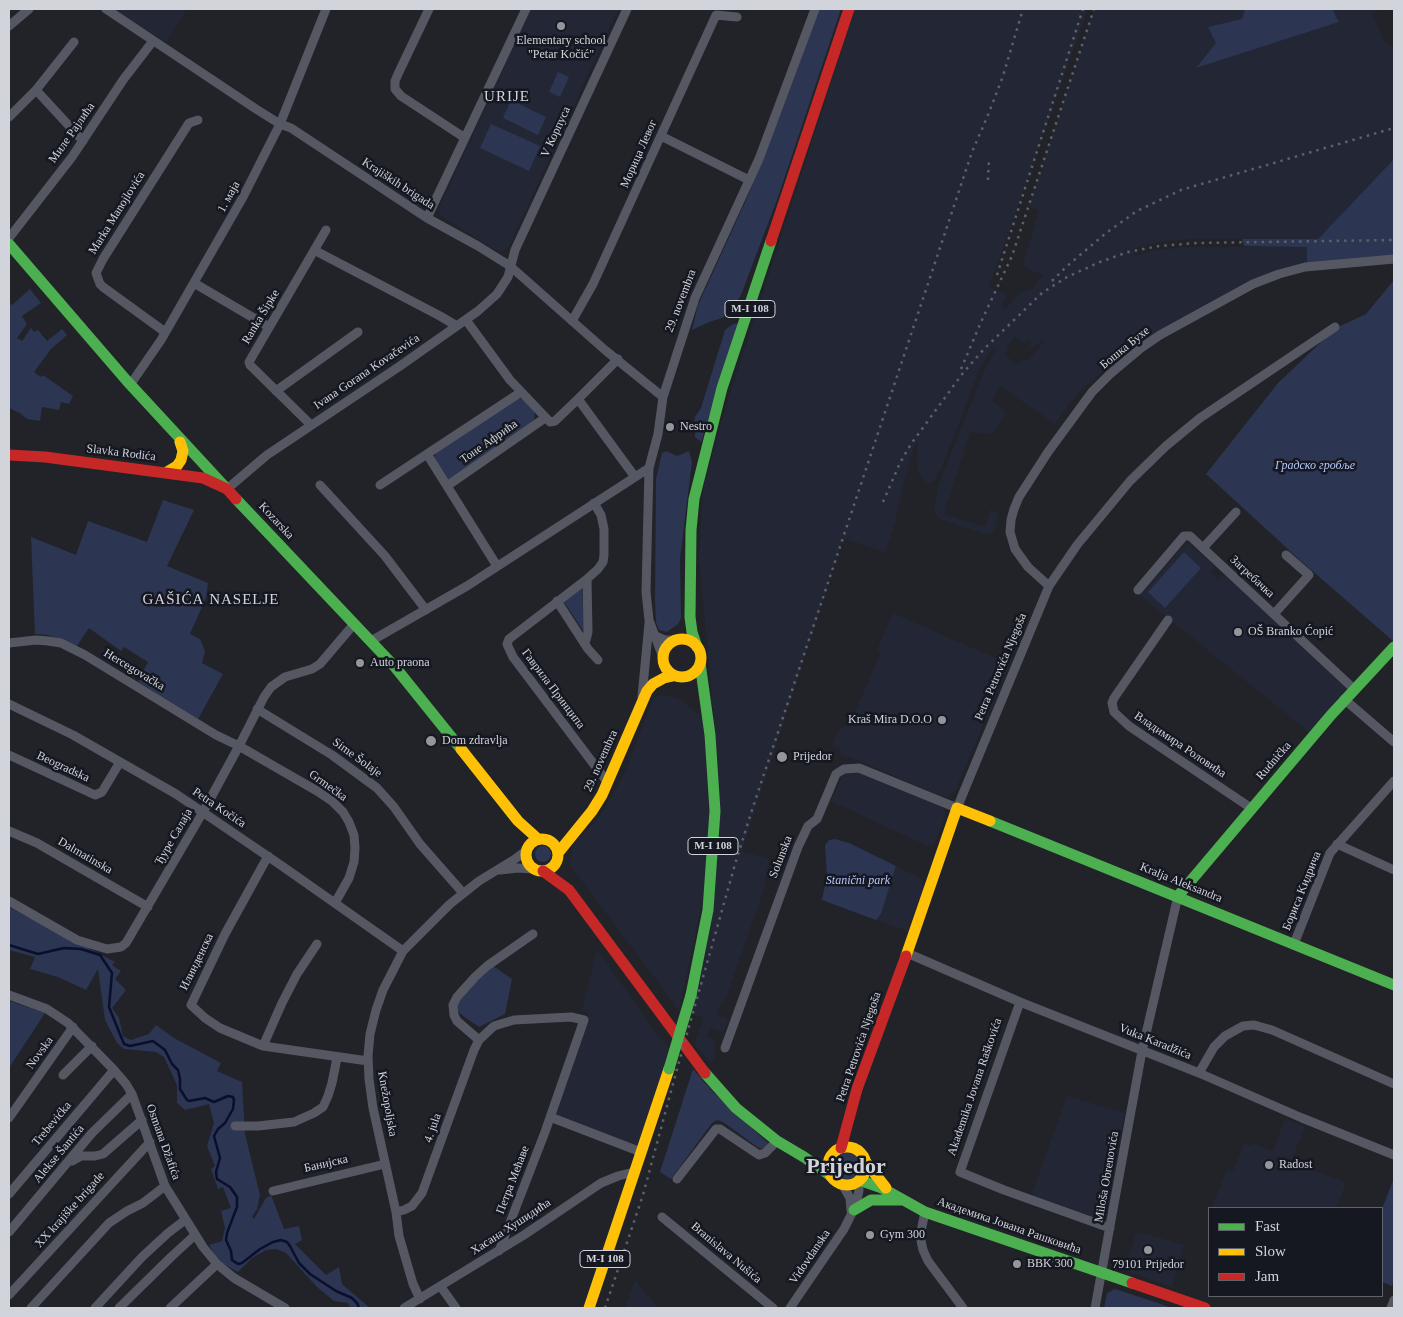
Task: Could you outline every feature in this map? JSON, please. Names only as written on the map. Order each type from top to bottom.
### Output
[{"type":"main road","name":"M-I 108","points":[[588,1308],[669,1070],[691,995],[708,910],[714,843],[714,776],[700,652],[692,632],[690,618],[691,530],[694,499],[720,398],[849,9]]},
{"type":"main road","name":"Kozarska","points":[[10,250],[178,438],[395,667],[518,821]]},
{"type":"main road","points":[[167,472],[176,466],[183,456],[182,446],[178,438]]},
{"type":"main road","name":"Slavka Rodića","points":[[9,455],[45,457],[167,472],[203,478],[227,490]]},
{"type":"main road","name":"M-I 108","points":[[662,658],[665,648],[677,639],[690,618]]},
{"type":"main road","points":[[677,639],[687,639],[697,646]]},
{"type":"main road","name":"Rudnička","points":[[1178,896],[1250,808],[1344,700],[1394,647]]},
{"type":"main road","points":[[662,658],[668,672],[673,676]]},
{"type":"main road","name":"29. novembra","points":[[558,856],[577,828],[592,811],[608,782],[642,701],[653,684],[662,658]]},
{"type":"main road","points":[[653,684],[673,676],[686,677],[697,670],[700,663]]},
{"type":"main road","points":[[686,677],[704,696]]},
{"type":"main road","name":"Kralja Aleksandra","points":[[957,808],[1178,896],[1394,986]]},
{"type":"main road","name":"Petra Petrovića Njegoša","points":[[836,1151],[848,1125],[857,1089],[907,953],[957,808]]},
{"type":"main road","points":[[518,821],[541,839],[553,843],[569,890],[680,1043],[713,1084],[736,1108],[777,1141],[804,1157],[842,1184],[851,1184],[858,1181],[872,1183],[897,1197]]},
{"type":"main road","points":[[518,821],[527,848],[527,860],[538,870],[569,890]]},
{"type":"main road","points":[[527,848],[541,839],[577,828]]},
{"type":"main road","points":[[538,870],[553,867],[558,856]]},
{"type":"main road","points":[[848,1125],[862,1156],[875,1176],[897,1197]]},
{"type":"main road","points":[[804,1157],[816,1158],[849,1147],[862,1156],[865,1171],[858,1181]]},
{"type":"main road","points":[[831,1176],[828,1166],[836,1151]]},
{"type":"main road","points":[[851,1214],[871,1200],[897,1197]]},
{"type":"main road","name":"Академика Јована Рашковића","points":[[897,1197],[925,1212],[1205,1308]]},
{"type":"street","points":[[9,26],[28,9]]},
{"type":"street","name":"Krajiških brigada","points":[[106,9],[427,218],[510,266],[663,397]]},
{"type":"street","name":"1. маја","points":[[130,385],[165,332],[244,197],[280,124],[326,9]]},
{"type":"street","points":[[429,9],[394,86],[401,96],[465,138]]},
{"type":"street","points":[[427,218],[526,9]]},
{"type":"street","name":"V Корпуса","points":[[510,266],[515,250],[627,9]]},
{"type":"street","name":"29. novembra","points":[[642,701],[649,620],[646,592],[649,468],[658,434],[663,397],[695,298],[749,180],[779,107],[815,9]]},
{"type":"street","name":"Морица Левог","points":[[572,321],[593,284],[716,15],[737,17]]},
{"type":"street","name":"Миле Рајлића","points":[[9,238],[83,141],[123,80],[153,41]]},
{"type":"street","points":[[9,117],[36,90],[74,42]]},
{"type":"street","points":[[36,90],[83,141]]},
{"type":"street","name":"Marka Manojlovića","points":[[165,332],[103,288],[96,273],[189,123],[198,120]]},
{"type":"street","points":[[661,136],[749,180]]},
{"type":"street","name":"Ranka Šipke","points":[[311,425],[249,362],[326,230]]},
{"type":"street","points":[[314,250],[457,326]]},
{"type":"street","name":"Бошка Бухе","points":[[1048,586],[1028,567],[1015,549],[1010,532],[1011,520],[1019,497],[1048,452],[1088,398],[1110,374],[1160,335],[1253,284],[1279,274],[1306,267],[1394,259]]},
{"type":"street","name":"Ivana Gorana Kovačevića","points":[[227,490],[267,455],[478,311],[497,294],[508,277],[510,266]]},
{"type":"street","points":[[194,283],[269,327]]},
{"type":"street","points":[[466,320],[510,380],[545,418]]},
{"type":"street","name":"Petra Petrovića Njegoša","points":[[957,808],[1048,586],[1077,545],[1130,481],[1166,446],[1200,418],[1335,327]]},
{"type":"street","points":[[276,391],[358,332]]},
{"type":"street","points":[[618,359],[578,399],[635,477]]},
{"type":"street","name":"Тоне Афрића","points":[[380,485],[521,392]]},
{"type":"street","name":"Тоне Афрића","points":[[447,486],[545,418],[550,422],[555,421],[578,399]]},
{"type":"street","points":[[427,454],[497,566]]},
{"type":"street","points":[[371,641],[467,586],[649,468]]},
{"type":"street","points":[[320,485],[385,556],[426,610]]},
{"type":"street","name":"Гаврила Принципа","points":[[594,503],[601,515],[604,529],[604,555],[598,570],[509,639],[507,644],[508,650],[608,782]]},
{"type":"street","points":[[1203,548],[1236,512]]},
{"type":"street","name":"Загребачка","points":[[1138,590],[1184,536],[1190,536],[1354,689]]},
{"type":"street","points":[[1274,614],[1309,576],[1286,555]]},
{"type":"street","points":[[584,643],[588,632],[587,579]]},
{"type":"street","points":[[557,601],[584,643],[598,660]]},
{"type":"street","name":"29. novembra","points":[[649,620],[662,658]]},
{"type":"street","name":"Владимира Роловића","points":[[1168,620],[1114,698],[1112,703],[1114,712],[1129,726],[1250,808]]},
{"type":"street","name":"Ђуре Салаја","points":[[9,901],[77,940],[107,949],[121,947],[126,943],[203,812],[264,697],[276,682],[285,677],[312,669],[320,664],[354,624]]},
{"type":"street","points":[[656,636],[665,640],[677,639]]},
{"type":"street","name":"Hercegovačka","points":[[9,642],[36,640],[61,643],[85,655],[222,739],[239,746]]},
{"type":"street","points":[[1344,700],[1394,742]]},
{"type":"street","name":"Petra Kočića","points":[[9,704],[73,735],[176,794],[403,951]]},
{"type":"street","name":"Sime Šolaje","points":[[257,709],[332,755],[377,788],[420,844],[463,893]]},
{"type":"street","name":"Grmečka","points":[[239,746],[317,791],[343,812],[350,822],[354,835],[354,862],[349,878],[335,903]]},
{"type":"street","name":"Beogradska","points":[[9,755],[95,796],[102,792],[120,762]]},
{"type":"street","name":"Solunska","points":[[725,1048],[798,847],[808,826],[817,819],[836,774],[844,769],[859,768],[957,808]]},
{"type":"street","name":"Бориса Kидрича","points":[[1294,944],[1330,853],[1394,781]]},
{"type":"street","name":"Dalmatinska","points":[[9,831],[37,843],[148,907]]},
{"type":"street","points":[[1337,844],[1394,870]]},
{"type":"street","name":"Knežopoljska","points":[[420,1299],[413,1284],[399,1236],[396,1212],[373,1108],[368,1061],[370,1034],[383,990],[403,951],[434,918],[463,893],[527,848]]},
{"type":"street","name":"Илинденска","points":[[268,856],[225,934],[190,1005],[220,1028],[263,1046],[368,1061]]},
{"type":"street","points":[[498,870],[518,868],[538,870]]},
{"type":"street","name":"Miloša Obrenovića","points":[[1095,1308],[1142,1051],[1178,896]]},
{"type":"street","points":[[479,1040],[457,1021],[453,1010],[457,997],[487,966],[533,934]]},
{"type":"street","points":[[263,1046],[286,995],[316,944]]},
{"type":"street","name":"Vuka Karadžića","points":[[907,953],[1020,1002],[1199,1073],[1302,1118],[1394,1155]]},
{"type":"street","name":"Osmana Džafića","points":[[9,995],[46,1009],[73,1027],[114,1070],[132,1094],[165,1186],[202,1247],[217,1264],[234,1278],[285,1308]]},
{"type":"street","name":"Akademika Jovana Raškovića","points":[[1020,1002],[960,1172],[1110,1228]]},
{"type":"street","name":"4. jula","points":[[396,1212],[412,1206],[422,1193],[479,1040],[494,1026],[514,1020],[572,1018],[584,1020]]},
{"type":"street","name":"Петра Мећаве","points":[[499,1251],[550,1117],[584,1020]]},
{"type":"street","points":[[1199,1073],[1214,1047],[1225,1036],[1243,1026],[1254,1024],[1272,1030],[1394,1084]]},
{"type":"street","name":"Novska","points":[[9,1118],[73,1027]]},
{"type":"street","points":[[63,1075],[92,1046]]},
{"type":"street","points":[[235,1126],[258,1126],[294,1122],[314,1114],[323,1106],[328,1096],[337,1058]]},
{"type":"street","name":"Trebevićka","points":[[9,1194],[114,1070]]},
{"type":"street","name":"Alekse Šantića","points":[[9,1232],[92,1133],[132,1094]]},
{"type":"street","points":[[550,1117],[641,1152]]},
{"type":"street","points":[[68,1163],[81,1156],[103,1154],[142,1120]]},
{"type":"street","points":[[677,1179],[716,1129],[720,1129],[759,1155],[765,1153],[777,1141]]},
{"type":"street","name":"XX krajiške brigade","points":[[9,1295],[150,1142]]},
{"type":"street","name":"Банијска","points":[[273,1190],[385,1164]]},
{"type":"street","name":"Хасана Хушидића","points":[[404,1308],[499,1251],[601,1183],[634,1172]]},
{"type":"street","name":"Vidovdanska","points":[[790,1308],[844,1229],[859,1190],[858,1181]]},
{"type":"street","points":[[842,1184],[851,1202],[851,1214]]},
{"type":"street","points":[[31,1308],[109,1223],[143,1203],[165,1186]]},
{"type":"street","points":[[925,1212],[920,1236],[923,1250],[928,1261],[962,1308]]},
{"type":"street","name":"Branislava Nušića","points":[[662,1217],[769,1307]]},
{"type":"street","points":[[95,1308],[142,1257],[185,1220]]},
{"type":"street","points":[[119,1308],[171,1256],[196,1235]]},
{"type":"street","points":[[170,1308],[217,1264]]},
{"type":"street","points":[[440,1287],[456,1308]]},
{"type":"street","points":[[1391,1308],[1394,1300]]},
{"type":"shaded area","points":[[112,9],[187,9],[166,42]]},
{"type":"shaded area","points":[[531,9],[618,9],[509,247],[501,251],[495,250],[441,216],[438,210]]},
{"type":"shaded area","points":[[855,9],[1088,9],[989,287],[1007,294],[1002,307],[1006,309],[1019,293],[1032,289],[1043,275],[1027,269],[1023,264],[1039,211],[1029,205],[1094,9],[1245,9],[1242,19],[1216,43],[1197,68],[1339,22],[1332,9],[1386,9],[1372,12],[1384,42],[1394,48],[1394,159],[1318,239],[1189,239],[1161,242],[1132,249],[1135,256],[1157,250],[1188,247],[1307,247],[1308,262],[1280,269],[1245,283],[1178,320],[1106,368],[1075,396],[1055,424],[1000,386],[992,400],[1005,412],[1004,418],[991,434],[970,432],[944,514],[985,527],[991,509],[998,516],[995,529],[988,535],[943,520],[938,517],[934,510],[938,486],[986,367],[996,350],[992,349],[980,368],[942,467],[934,481],[930,483],[924,481],[918,472],[917,440],[904,481],[896,521],[885,552],[843,538],[742,851],[769,859],[764,889],[724,1004],[721,1003],[717,1014],[727,1019],[727,1023],[723,1032],[711,1028],[707,1036],[716,1041],[714,1047],[715,1056],[711,1063],[695,1044],[704,1017],[690,1015],[720,811],[719,774],[699,557],[703,489],[730,394]],"holes":[[[1015,337],[1024,344],[1028,339],[1032,343],[1028,348],[1030,349],[1045,340],[1028,361],[1023,359],[1018,365],[1005,355],[1008,350],[1006,349]]]},
{"type":"shaded area","name":"OŠ Branko Ćopić","points":[[1187,542],[1216,567],[1211,573],[1218,580],[1224,574],[1348,687],[1310,733],[1140,595]]},
{"type":"shaded area","points":[[893,613],[1009,664],[955,791],[947,797],[940,796],[840,754],[841,749],[832,746],[840,728],[850,724],[881,652],[877,650]]},
{"type":"shaded area","points":[[664,695],[677,698],[703,717],[709,817],[705,889],[679,1010],[570,865],[573,844],[587,831],[605,808],[627,768],[653,698]]},
{"type":"shaded area","points":[[857,771],[941,806],[945,816],[935,843],[933,845],[926,845],[831,801],[845,773]]},
{"type":"shaded area","points":[[896,866],[918,877],[922,880],[924,886],[907,931],[876,920],[881,914]]},
{"type":"shaded area","points":[[597,949],[656,1033],[670,1049],[639,1147],[554,1115],[589,1013],[582,1010]]},
{"type":"shaded area","points":[[1067,1096],[1125,1113],[1103,1220],[1035,1196],[1032,1193]]},
{"type":"shaded area","name":"Radost","points":[[1285,1118],[1305,1127],[1291,1161],[1346,1183],[1336,1207],[1211,1207],[1227,1170],[1233,1171],[1244,1144],[1251,1146],[1252,1143],[1273,1151]]},
{"type":"shaded area","points":[[1140,1232],[1184,1245],[1172,1287],[1112,1266],[1112,1255],[1127,1262],[1136,1234],[1139,1235]]},
{"type":"shaded area","points":[[635,1280],[658,1308],[625,1308]]},
{"type":"green space","points":[[817,9],[841,9],[778,197],[741,295],[733,308],[722,318],[692,330],[698,305],[747,198]]},
{"type":"green space","points":[[1245,9],[1332,9],[1339,22],[1196,68],[1216,43],[1208,27],[1242,19]]},
{"type":"green space","points":[[558,72],[569,77],[560,97],[549,92]]},
{"type":"green space","points":[[511,100],[546,117],[538,135],[503,118]]},
{"type":"green space","points":[[491,124],[540,146],[529,171],[480,148]]},
{"type":"green space","points":[[1394,159],[1394,258],[1307,265],[1307,247],[1244,246],[1242,239],[1318,239]]},
{"type":"green space","name":"Градско гробље","points":[[1394,280],[1393,641],[1301,561],[1206,474],[1278,383],[1336,328],[1366,314]]},
{"type":"green space","points":[[30,289],[41,303],[22,316],[27,324],[17,338],[22,341],[31,328],[34,332],[38,330],[47,341],[62,329],[67,335],[51,349],[34,372],[41,377],[43,375],[73,396],[69,404],[61,402],[59,410],[42,407],[40,421],[27,419],[9,408],[9,303],[12,305]]},
{"type":"green space","points":[[740,323],[701,442],[695,437],[695,417],[701,408],[725,330],[733,324]]},
{"type":"green space","points":[[516,398],[524,399],[535,411],[534,421],[453,479],[444,479],[433,461],[436,453]]},
{"type":"green space","points":[[666,451],[677,456],[689,451],[692,462],[680,559],[681,618],[678,624],[667,632],[659,630],[656,622],[655,602],[656,479],[662,453]]},
{"type":"green space","points":[[163,500],[194,510],[167,566],[208,583],[206,598],[190,634],[200,639],[205,651],[202,663],[223,674],[198,719],[138,682],[148,662],[124,647],[121,651],[89,628],[77,646],[48,635],[35,634],[31,537],[76,555],[88,521],[147,542]]},
{"type":"green space","points":[[1184,552],[1201,568],[1165,608],[1148,592]]},
{"type":"green space","points":[[582,586],[584,632],[564,602]]},
{"type":"green space","name":"Stanični park","points":[[835,839],[849,843],[896,866],[881,914],[876,920],[822,900],[827,876],[825,845],[829,840]]},
{"type":"green space","points":[[543,846],[549,848],[551,854],[549,860],[543,862],[537,860],[535,854],[537,848]]},
{"type":"green space","points":[[9,907],[115,962],[112,965],[121,971],[115,979],[126,990],[112,1008],[119,1018],[123,1036],[131,1040],[149,1034],[156,1025],[174,1038],[221,1063],[217,1071],[242,1082],[245,1134],[260,1195],[257,1209],[252,1217],[254,1219],[266,1198],[271,1195],[284,1229],[299,1226],[302,1240],[295,1244],[326,1275],[339,1267],[342,1284],[370,1308],[350,1308],[348,1303],[334,1301],[317,1287],[286,1253],[276,1249],[266,1250],[252,1258],[238,1272],[222,1263],[209,1245],[222,1241],[225,1228],[221,1211],[231,1208],[223,1187],[218,1189],[211,1169],[215,1166],[207,1146],[214,1123],[209,1104],[185,1110],[177,1103],[177,1085],[164,1057],[156,1052],[124,1049],[117,1043],[105,1020],[98,969],[86,990],[58,977],[30,969],[35,957],[9,950]]},
{"type":"green space","points":[[493,966],[512,979],[505,1014],[479,1027],[459,1013],[457,1006],[460,997]]},
{"type":"green space","points":[[9,1001],[45,1013],[9,1068]]},
{"type":"green space","points":[[693,1069],[714,1093],[768,1143],[761,1149],[723,1122],[717,1120],[712,1123],[671,1179],[660,1172]]},
{"type":"green space","points":[[847,1153],[856,1157],[860,1166],[856,1175],[847,1179],[838,1175],[834,1166],[838,1157]]},
{"type":"green space","points":[[1394,1178],[1394,1280],[1392,1286],[1383,1282],[1383,1207]]},
{"type":"green space","points":[[1115,1289],[1172,1308],[1104,1308],[1107,1293]]},
{"type":"waterway","points":[[9,945],[38,954],[64,948],[81,949],[100,955],[112,973],[109,1007],[124,1044],[130,1046],[153,1041],[165,1050],[172,1064],[178,1070],[180,1089],[189,1101],[205,1098],[214,1102],[228,1096],[233,1097],[233,1109],[225,1123],[214,1136],[220,1158],[216,1172],[217,1179],[230,1187],[237,1197],[237,1207],[226,1240],[231,1251],[232,1260],[238,1264],[242,1263],[273,1242],[281,1240],[287,1242],[299,1263],[310,1274],[336,1291],[352,1298],[359,1308]]},
{"type":"railway","points":[[605,1308],[643,1195],[677,1069],[751,813],[972,152],[1003,76],[1023,9]]},
{"type":"railway","points":[[997,275],[1083,9]]},
{"type":"railway","points":[[961,369],[1012,256],[1094,9]]},
{"type":"railway","points":[[1052,281],[1106,233],[1137,211],[1181,190],[1394,128]]},
{"type":"railway","points":[[988,180],[989,158]]},
{"type":"railway","points":[[883,502],[900,463],[911,444],[963,373],[984,349],[1042,293],[1067,277],[1128,252],[1159,246],[1197,243],[1394,240]]},
{"type":"traffic: fast","points":[[697,647],[690,617],[691,530],[694,499],[722,388],[771,241]]},
{"type":"traffic: fast","points":[[9,244],[127,381],[225,487]]},
{"type":"traffic: fast","points":[[236,499],[395,667],[461,749]]},
{"type":"traffic: fast","points":[[1178,896],[1331,715],[1394,647]]},
{"type":"traffic: fast","points":[[691,995],[708,910],[715,811],[710,735],[700,663]]},
{"type":"traffic: fast","points":[[990,821],[1394,985]]},
{"type":"traffic: fast","points":[[669,1069],[691,995]]},
{"type":"traffic: fast","points":[[705,1073],[736,1108],[777,1141],[831,1176]]},
{"type":"traffic: fast","points":[[859,1180],[882,1188],[925,1212],[1132,1283]]},
{"type":"traffic: fast","points":[[854,1210],[871,1200],[902,1200]]},
{"type":"traffic: slow","points":[[167,472],[177,466],[181,460],[183,451],[180,442]]},
{"type":"traffic: slow","points":[[682,639],[696,644],[701,658],[696,672],[682,677],[668,672],[663,658],[668,644],[682,639]]},
{"type":"traffic: slow","points":[[558,853],[592,811],[602,795],[647,691],[653,684],[673,676]]},
{"type":"traffic: slow","points":[[461,749],[518,821],[538,839]]},
{"type":"traffic: slow","points":[[906,956],[957,808],[990,821]]},
{"type":"traffic: slow","points":[[542,839],[548,840],[553,844],[557,849],[558,855],[557,861],[553,866],[548,870],[542,871],[536,870],[531,866],[527,861],[526,855],[527,849],[531,844],[536,840],[542,839]]},
{"type":"traffic: slow","points":[[589,1308],[669,1069]]},
{"type":"traffic: slow","points":[[847,1147],[860,1153],[866,1166],[860,1179],[847,1185],[834,1179],[828,1166],[834,1153],[847,1147]]},
{"type":"traffic: slow","points":[[865,1161],[886,1188]]},
{"type":"traffic: jam","points":[[771,241],[849,9]]},
{"type":"traffic: jam","points":[[9,455],[45,457],[203,478],[227,489],[236,499]]},
{"type":"traffic: jam","points":[[543,871],[569,890],[705,1073]]},
{"type":"traffic: jam","points":[[841,1148],[857,1089],[906,956]]},
{"type":"traffic: jam","points":[[1132,1283],[1205,1308]]},
{"type":"place","name":"Elementary school \"Petar Kočić\"","points":[[561,26]]},
{"type":"place","name":"Nestro","points":[[670,427]]},
{"type":"place","name":"OŠ Branko Ćopić","points":[[1238,632]]},
{"type":"place","name":"Auto praona","points":[[360,663]]},
{"type":"place","name":"Kraš Mira D.O.O","points":[[942,720]]},
{"type":"place","name":"Dom zdravlja","points":[[431,741]]},
{"type":"place","name":"Prijedor","points":[[782,757]]},
{"type":"place","name":"Radost","points":[[1269,1165]]},
{"type":"place","name":"Gym 300","points":[[870,1235]]},
{"type":"place","name":"79101 Prijedor","points":[[1148,1250]]},
{"type":"place","name":"BBK 300","points":[[1017,1264]]},
{"type":"district","name":"URIJE","points":[[507,97]]},
{"type":"district","name":"GAŠIĆA NASELJE","points":[[211,600]]},
{"type":"district","name":"Prijedor","points":[[846,1167]]}]
